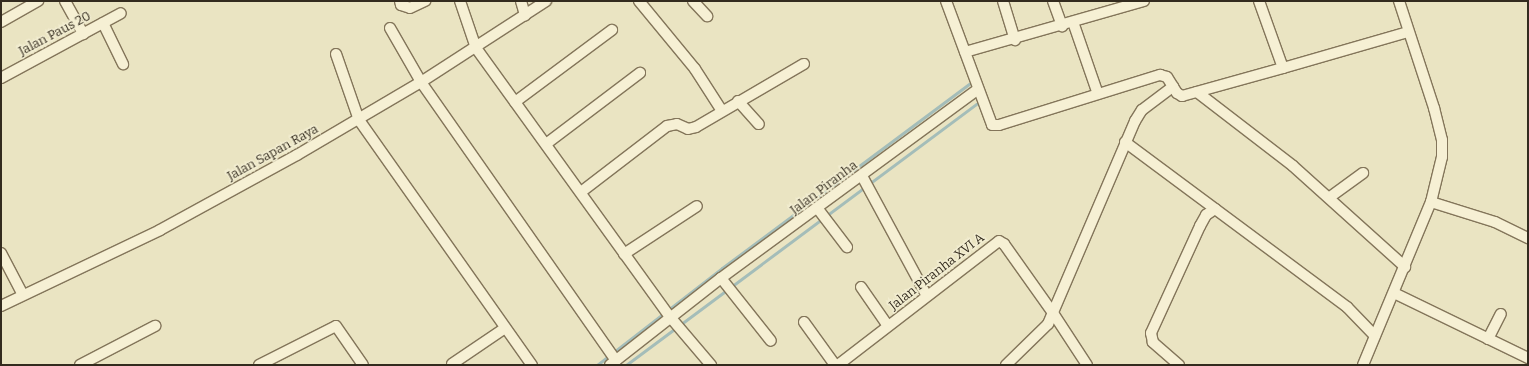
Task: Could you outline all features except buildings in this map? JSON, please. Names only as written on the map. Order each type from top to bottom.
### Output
[{"type":"street","points":[[64,1],[83,34]]},
{"type":"street","points":[[400,1],[401,5],[410,8],[425,1]]},
{"type":"street","points":[[460,1],[476,48],[671,318],[711,365]]},
{"type":"street","points":[[521,1],[525,15]]},
{"type":"street","name":"Jalan Sapan Raya","points":[[1,306],[160,230],[359,120],[476,48],[546,1]]},
{"type":"street","points":[[639,1],[695,69],[722,111]]},
{"type":"street","points":[[693,1],[707,16]]},
{"type":"street","points":[[946,1],[988,119],[992,125],[999,125],[1160,75],[1167,77],[1173,87],[1182,96],[1408,32]]},
{"type":"street","points":[[1002,1],[1015,40]]},
{"type":"street","points":[[1053,1],[1062,26]]},
{"type":"street","points":[[965,52],[1015,40],[1062,26],[1115,5],[1144,1]]},
{"type":"street","points":[[1259,1],[1283,68]]},
{"type":"street","points":[[1363,365],[1431,202],[1442,157],[1442,140],[1399,1]]},
{"type":"street","points":[[1,22],[32,2]]},
{"type":"street","name":"Jalan Paus 20","points":[[1,78],[121,13]]},
{"type":"street","points":[[1073,22],[1098,94]]},
{"type":"street","points":[[103,23],[123,64]]},
{"type":"street","points":[[390,28],[420,82],[613,363]]},
{"type":"street","points":[[515,102],[612,30]]},
{"type":"street","points":[[336,54],[359,120],[532,365]]},
{"type":"street","points":[[581,192],[667,126],[677,124],[692,128],[804,64]]},
{"type":"street","points":[[546,144],[640,73]]},
{"type":"street","points":[[1006,365],[1037,336],[1053,313],[1125,142],[1142,110],[1173,87]]},
{"type":"street","name":"Jalan Piranha","points":[[613,363],[721,278],[818,209],[978,89]]},
{"type":"street","points":[[1197,92],[1330,197],[1405,267]]},
{"type":"street","points":[[738,101],[759,124]]},
{"type":"street","points":[[1125,142],[1347,307],[1375,336]]},
{"type":"street","points":[[1330,197],[1362,173]]},
{"type":"street","points":[[862,176],[927,296]]},
{"type":"street","points":[[1431,202],[1495,222],[1528,238]]},
{"type":"street","points":[[624,254],[697,206]]},
{"type":"street","points":[[818,209],[847,247]]},
{"type":"street","points":[[1178,365],[1153,342],[1151,333],[1200,226],[1206,215],[1215,209]]},
{"type":"street","name":"Jalan Piranha XVI A","points":[[838,365],[999,241],[1004,244],[1053,313]]},
{"type":"street","points":[[1,253],[23,295]]},
{"type":"street","points":[[721,278],[771,341]]},
{"type":"street","points":[[861,287],[888,326]]},
{"type":"street","points":[[1394,293],[1528,358]]},
{"type":"street","points":[[1053,313],[1087,365]]},
{"type":"street","points":[[1488,339],[1501,314]]},
{"type":"street","points":[[804,322],[835,365]]},
{"type":"street","points":[[80,365],[155,326]]},
{"type":"street","points":[[259,365],[336,326],[363,365]]},
{"type":"street","points":[[452,364],[506,328]]},
{"type":"waterway","points":[[597,365],[722,268],[969,84]]},
{"type":"waterway","points":[[626,365],[976,104]]}]
